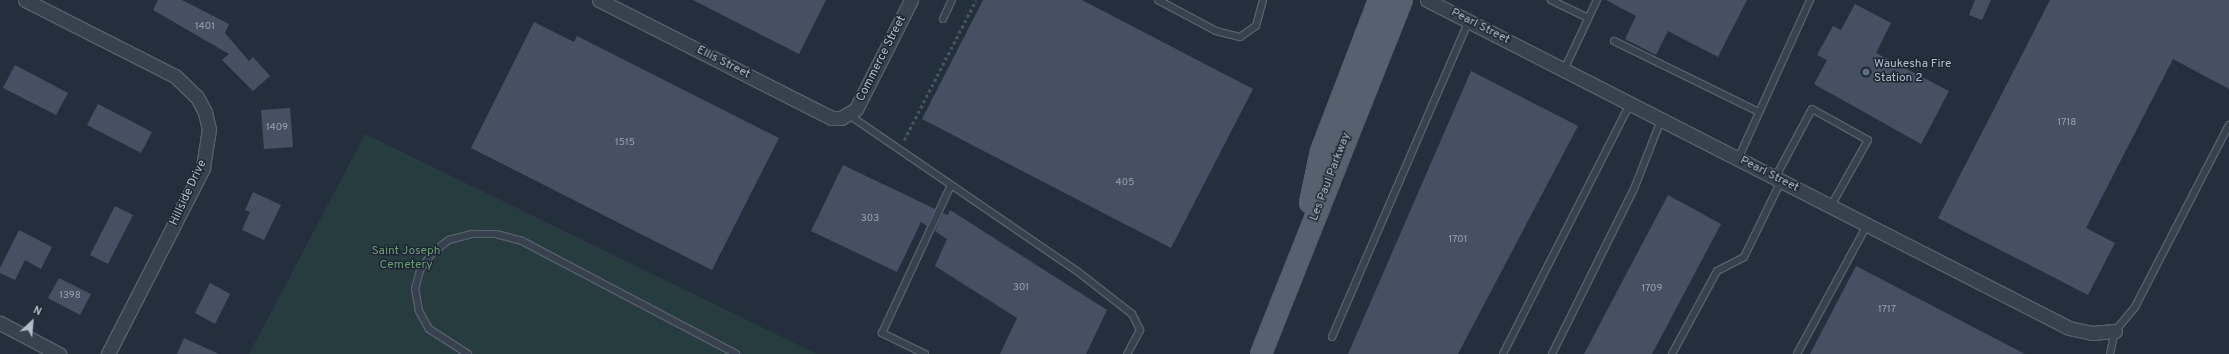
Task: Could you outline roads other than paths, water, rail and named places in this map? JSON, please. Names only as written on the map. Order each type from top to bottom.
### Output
[{"type":"main road","points":[[1298,260],[1321,151],[1379,0]]},
{"type":"main road","name":"Les Paul Parkway","points":[[1261,354],[1402,0]]},
{"type":"street","name":"Hillside Drive","points":[[25,0],[174,76],[197,97],[205,112],[209,129],[203,168],[108,354]]},
{"type":"street","name":"Ellis Street","points":[[599,0],[832,118],[849,116]]},
{"type":"street","name":"Commerce Street","points":[[849,116],[856,109],[911,0]]},
{"type":"street","name":"Pearl Street","points":[[1427,0],[2069,328],[2092,333],[2115,331]]},
{"type":"street","points":[[0,323],[59,354]]},
{"type":"lane","points":[[943,19],[952,0]]},
{"type":"lane","points":[[1158,0],[1216,31],[1240,37],[1256,26],[1263,0]]},
{"type":"lane","points":[[1551,0],[1588,18]]},
{"type":"lane","points":[[1564,70],[1597,0]]},
{"type":"lane","points":[[1738,159],[1810,0]]},
{"type":"lane","points":[[1332,336],[1469,21]]},
{"type":"lane","points":[[1614,41],[1759,112]]},
{"type":"lane","points":[[1503,354],[1630,104]]},
{"type":"lane","points":[[1672,354],[1717,270],[1744,256],[1778,179],[1812,109],[1868,140],[1831,207]]},
{"type":"lane","points":[[849,116],[1077,271],[1132,314],[1140,330],[1127,354]]},
{"type":"lane","points":[[1552,354],[1634,190],[1661,120]]},
{"type":"lane","points":[[2110,354],[2115,331],[2135,307],[2229,125]]},
{"type":"lane","points":[[925,354],[882,332],[951,185]]},
{"type":"lane","points":[[1797,354],[1867,225]]},
{"type":"lane","points":[[468,354],[429,329],[419,311],[415,289],[420,270],[433,252],[450,240],[472,234],[496,234],[522,241],[736,354]]},
{"type":"place","name":"Waukesha Fire Station 2","points":[[1866,72]]},
{"type":"park label","name":"Saint Joseph Cemetery","points":[[406,259]]}]
